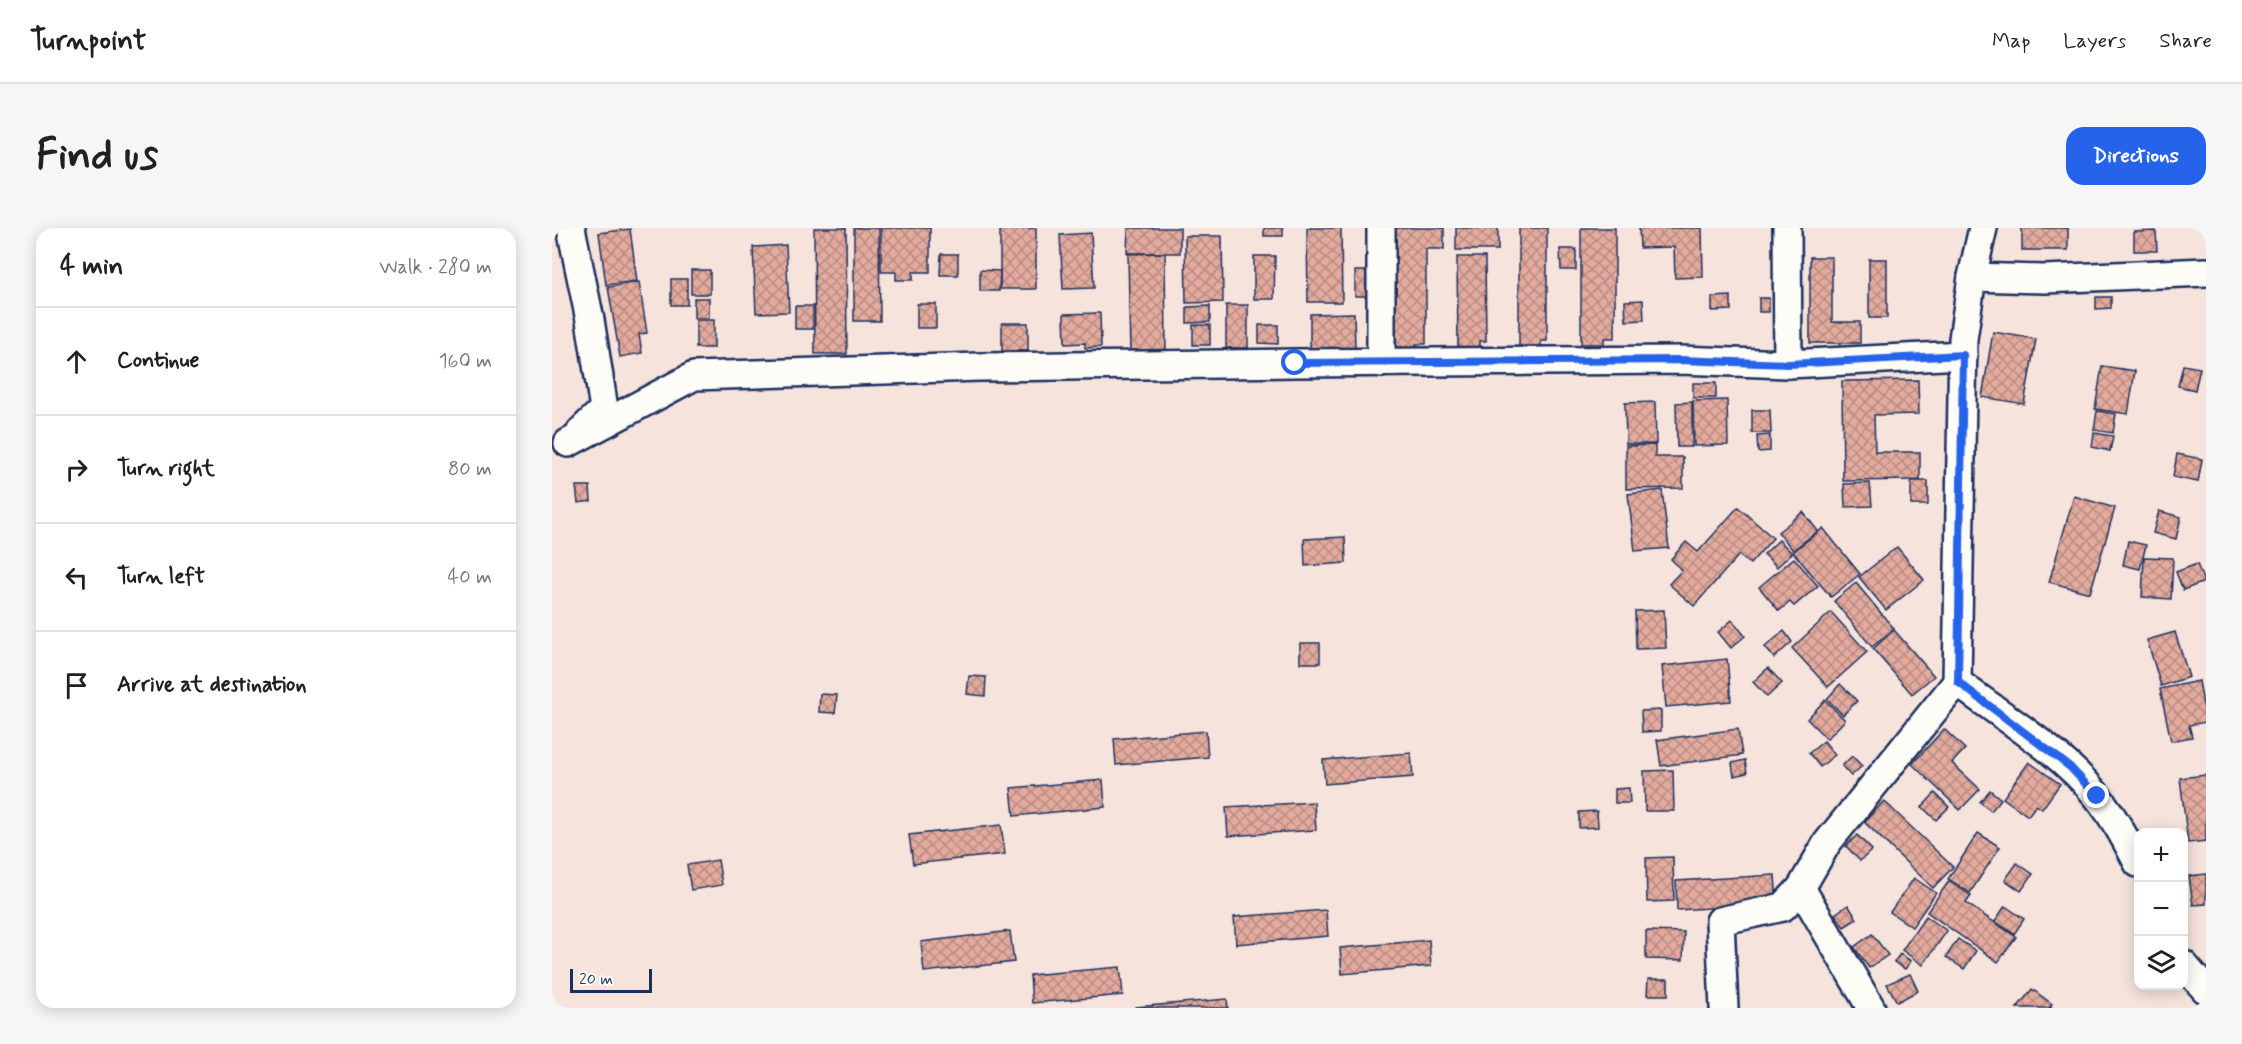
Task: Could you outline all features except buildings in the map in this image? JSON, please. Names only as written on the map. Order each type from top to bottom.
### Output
[{"type":"street","points":[[560,444],[604,409],[590,320],[571,228]]},
{"type":"street","points":[[1381,228],[1381,363]]},
{"type":"street","points":[[1787,228],[1788,364]]},
{"type":"street","points":[[1724,1008],[1720,921],[1783,907],[1801,888],[1827,843],[1958,682],[1963,355],[1972,277],[1983,228]]},
{"type":"street","points":[[1972,277],[2045,279],[2206,273]]},
{"type":"street","points":[[560,444],[694,376],[980,367],[1680,360],[1788,364],[1963,355]]},
{"type":"street","points":[[1958,682],[2070,767],[2097,796],[2114,819],[2134,854]]},
{"type":"street","points":[[1801,888],[1871,1008]]},
{"type":"street","points":[[2188,969],[2206,988],[2191,1008]]},
{"type":"route","points":[[1295,363],[1680,360],[1788,364],[1963,355],[1958,682],[2070,767],[2097,796]]}]
